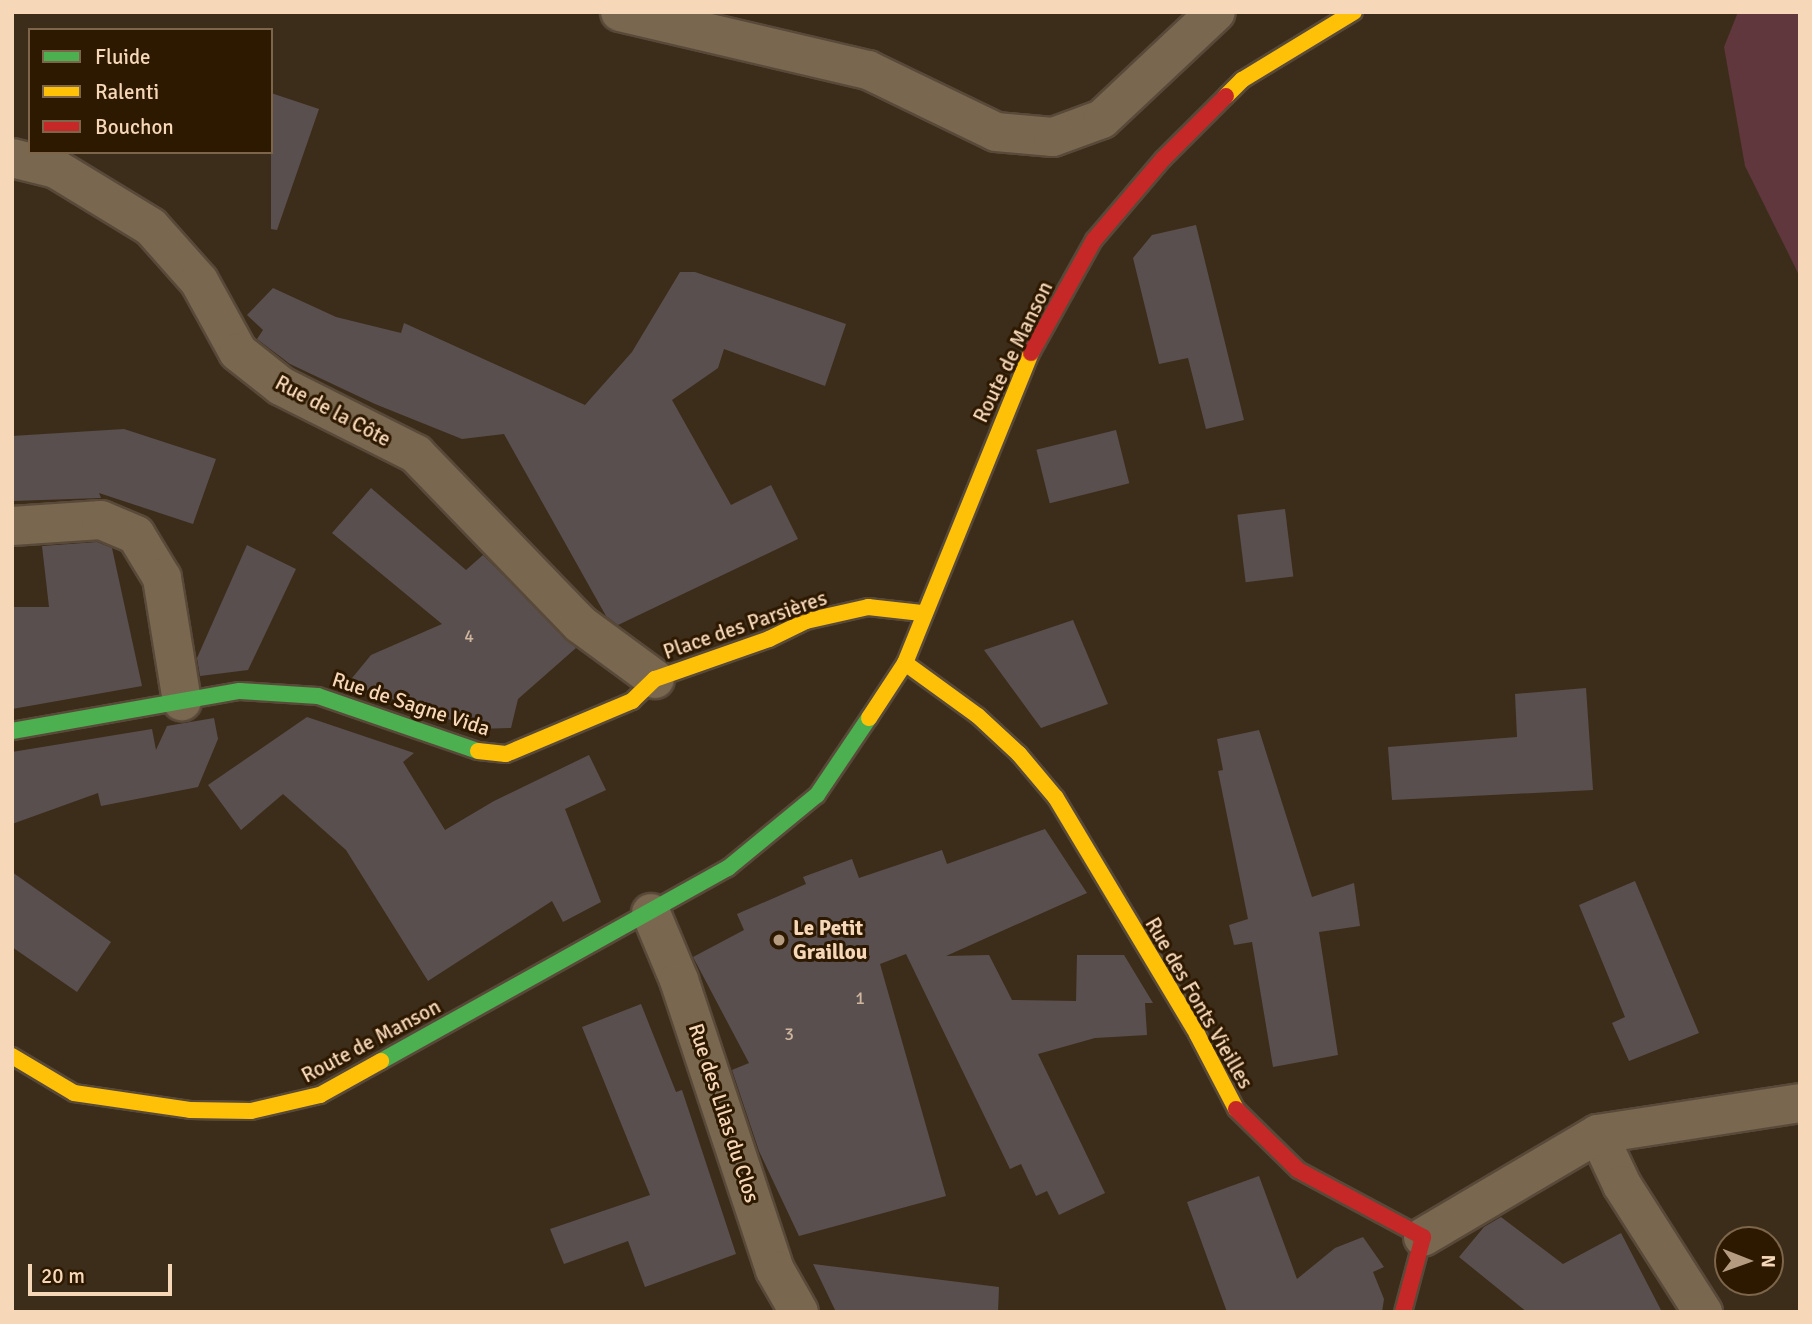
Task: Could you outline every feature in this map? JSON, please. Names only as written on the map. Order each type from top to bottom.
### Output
[{"type":"street","points":[[620,12],[868,70],[996,132],[1053,137],[1102,119],[1216,12]]},
{"type":"street","name":"Route de Manson","points":[[922,613],[1039,335],[1094,240],[1163,159],[1242,80],[1354,12]]},
{"type":"street","name":"Rue de la Côte","points":[[12,158],[56,169],[151,227],[199,281],[238,352],[281,386],[416,454],[580,624],[655,679]]},
{"type":"street","points":[[12,526],[101,520],[136,535],[162,578],[182,701]]},
{"type":"street","name":"Place des Parsières","points":[[655,679],[806,621],[868,607],[922,613]]},
{"type":"street","points":[[651,913],[728,868],[809,803],[905,663],[922,613]]},
{"type":"street","name":"Rue des Fonts Vieilles","points":[[905,663],[978,716],[1019,754],[1056,798],[1196,1034],[1234,1107],[1298,1170],[1423,1237]]},
{"type":"street","name":"Rue de Sagne Vida","points":[[12,732],[240,691],[318,696],[471,750],[506,754],[632,701],[655,679]]},
{"type":"street","name":"Route de Manson","points":[[12,1056],[74,1093],[114,1101],[190,1110],[251,1111],[287,1106],[320,1095],[651,913]]},
{"type":"street","name":"Rue des Lilas du Clos","points":[[651,913],[679,980],[775,1270],[799,1312]]},
{"type":"street","points":[[1404,1312],[1423,1237],[1598,1134],[1800,1102]]},
{"type":"street","points":[[1598,1134],[1622,1185],[1703,1312]]},
{"type":"shaded area","points":[[1738,12],[1800,12],[1800,277],[1745,166],[1724,47]]},
{"type":"building","points":[[273,94],[319,109],[277,230],[271,229]]},
{"type":"building","points":[[1196,225],[1244,420],[1206,429],[1188,358],[1159,364],[1133,258],[1152,235]]},
{"type":"building","points":[[680,272],[695,272],[846,324],[825,386],[724,349],[718,368],[672,400],[731,505],[771,485],[798,539],[618,625],[606,616],[504,434],[462,439],[375,404],[290,364],[257,339],[263,330],[247,315],[273,288],[336,317],[401,333],[404,323],[585,405],[632,352]]},
{"type":"building","points":[[124,429],[216,459],[193,524],[99,493],[101,498],[12,501],[12,436]]},
{"type":"building","points":[[1116,430],[1129,483],[1050,503],[1036,450]]},
{"type":"building","points":[[371,488],[466,570],[483,555],[576,648],[518,699],[511,728],[476,729],[348,683],[371,655],[442,624],[332,533]]},
{"type":"building","points":[[1285,509],[1293,576],[1246,582],[1237,515]]},
{"type":"building","points":[[97,542],[112,548],[142,686],[12,709],[12,607],[49,607],[42,546]]},
{"type":"building","points":[[247,545],[296,569],[248,670],[200,676],[197,658]]},
{"type":"building","points":[[1073,620],[1108,704],[1041,728],[984,650]]},
{"type":"building","points":[[1586,688],[1593,790],[1392,800],[1388,747],[1517,737],[1515,694]]},
{"type":"building","points":[[307,717],[414,753],[403,762],[445,830],[494,801],[589,755],[606,790],[565,809],[601,902],[563,922],[552,901],[428,981],[346,850],[283,794],[241,830],[208,785]]},
{"type":"building","points":[[214,718],[218,739],[198,787],[101,806],[98,793],[12,824],[12,752],[152,729],[156,750],[167,726]]},
{"type":"building","points":[[1259,730],[1312,897],[1354,883],[1360,926],[1319,932],[1338,1055],[1273,1067],[1252,942],[1234,945],[1229,925],[1248,919],[1218,771],[1223,770],[1217,739]]},
{"type":"building","points":[[1045,829],[1087,893],[946,956],[989,955],[1012,1000],[1076,1001],[1077,955],[1124,955],[1153,1003],[1145,1003],[1147,1035],[1095,1038],[1038,1054],[1105,1193],[1059,1215],[1047,1191],[1036,1196],[1021,1164],[1010,1169],[906,954],[880,964],[946,1196],[799,1236],[759,1151],[732,1070],[749,1063],[693,957],[744,930],[737,914],[806,884],[803,877],[852,859],[859,878],[942,850],[947,864]]},
{"type":"building","points":[[12,872],[111,942],[77,992],[12,947]]},
{"type":"building","points":[[1635,881],[1699,1033],[1629,1061],[1612,1023],[1625,1017],[1579,905]]},
{"type":"building","points":[[641,1004],[676,1092],[682,1090],[736,1254],[645,1287],[628,1241],[564,1264],[550,1229],[650,1195],[582,1027]]},
{"type":"building","points":[[1259,1176],[1297,1279],[1335,1248],[1363,1237],[1384,1267],[1373,1272],[1384,1299],[1382,1312],[1227,1312],[1187,1202]]},
{"type":"building","points":[[1501,1217],[1563,1264],[1621,1233],[1662,1312],[1527,1312],[1459,1257],[1484,1227]]},
{"type":"building","points":[[813,1264],[999,1287],[998,1312],[836,1312]]},
{"type":"traffic: fast","points":[[12,731],[240,691],[318,696],[478,751]]},
{"type":"traffic: fast","points":[[381,1061],[728,868],[817,795],[869,718]]},
{"type":"traffic: slow","points":[[1226,96],[1242,80],[1354,12]]},
{"type":"traffic: slow","points":[[869,718],[905,663],[1031,353]]},
{"type":"traffic: slow","points":[[478,751],[506,754],[632,701],[655,679],[769,639],[806,621],[868,607],[922,613]]},
{"type":"traffic: slow","points":[[905,663],[978,716],[1019,754],[1056,798],[1197,1034],[1236,1109]]},
{"type":"traffic: slow","points":[[12,1056],[74,1093],[190,1110],[251,1111],[320,1095],[381,1061]]},
{"type":"traffic: jam","points":[[1031,353],[1094,240],[1163,159],[1226,96]]},
{"type":"traffic: jam","points":[[1236,1109],[1298,1170],[1423,1237],[1403,1312]]},
{"type":"place","name":"Le Petit Graillou","points":[[779,940]]}]
